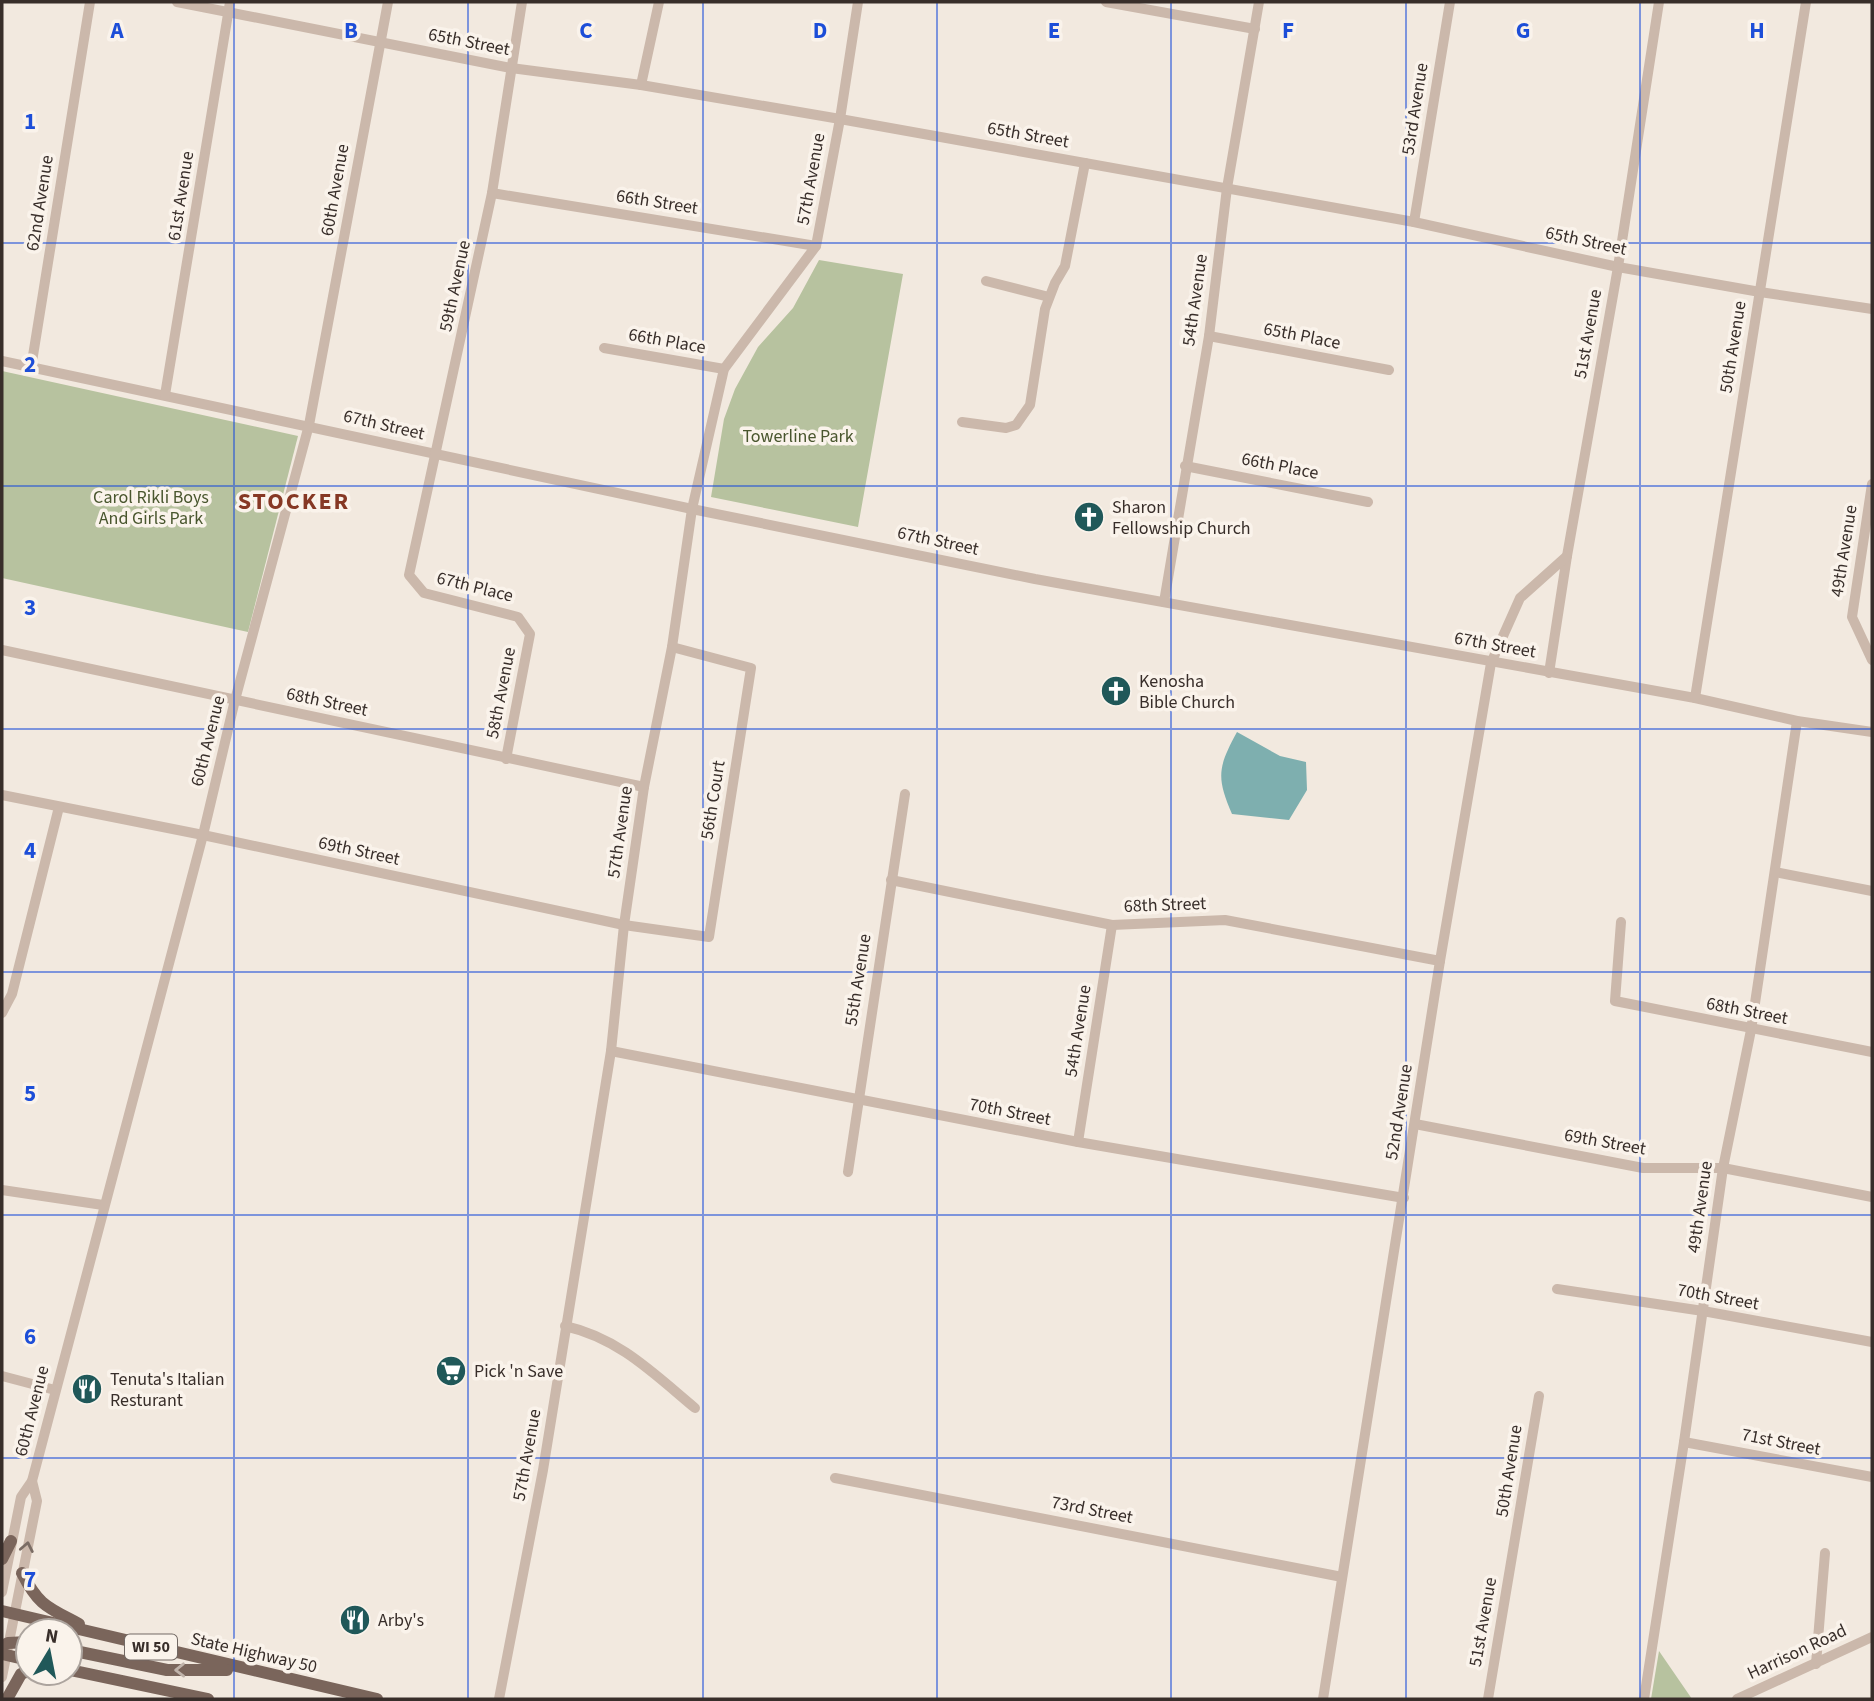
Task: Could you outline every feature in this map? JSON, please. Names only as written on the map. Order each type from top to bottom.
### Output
[{"type":"main road","points":[[2,1559],[11,1541]]},
{"type":"main road","points":[[22,1573],[34,1597],[43,1605],[98,1634]]},
{"type":"main road","points":[[2,1621],[8,1612]]},
{"type":"main road","name":"State Highway 50","points":[[8,1612],[377,1699]]},
{"type":"main road","points":[[84,1653],[167,1671],[248,1670]]},
{"type":"main road","name":"WI 50","points":[[84,1673],[208,1699]]},
{"type":"street","name":"62nd Avenue","points":[[31,368],[90,2]]},
{"type":"street","name":"65th Street","points":[[177,2],[229,8],[380,44],[511,68],[641,85],[840,119],[1415,222],[1618,267],[1872,309]]},
{"type":"street","name":"60th Avenue","points":[[2,1592],[21,1497],[32,1481],[309,425],[388,2]]},
{"type":"street","name":"59th Avenue","points":[[410,575],[492,193],[522,2]]},
{"type":"street","points":[[641,85],[659,2]]},
{"type":"street","name":"57th Avenue","points":[[499,1699],[542,1470],[611,1051],[624,925],[644,787],[672,647],[692,509],[724,369],[817,246],[858,2]]},
{"type":"street","points":[[1106,2],[1255,29]]},
{"type":"street","name":"54th Avenue","points":[[1164,602],[1209,336],[1227,188],[1259,2]]},
{"type":"street","name":"53rd Avenue","points":[[1415,222],[1450,2]]},
{"type":"street","name":"51st Avenue","points":[[1549,673],[1618,267],[1659,2]]},
{"type":"street","name":"50th Avenue","points":[[1695,698],[1805,2]]},
{"type":"street","name":"61st Avenue","points":[[165,395],[229,8]]},
{"type":"street","points":[[962,422],[1006,428],[1016,425],[1022,419],[1034,394],[1049,297],[1065,266],[1085,163]]},
{"type":"street","name":"66th Street","points":[[492,193],[817,246]]},
{"type":"street","points":[[986,281],[1049,297]]},
{"type":"street","name":"65th Place","points":[[1209,336],[1389,370]]},
{"type":"street","name":"66th Place","points":[[604,348],[724,369]]},
{"type":"street","name":"67th Street","points":[[2,362],[1035,579],[1695,698],[1797,722],[1872,732]]},
{"type":"street","name":"66th Place","points":[[1185,466],[1368,502]]},
{"type":"street","name":"49th Avenue","points":[[1872,484],[1852,617],[1872,660]]},
{"type":"street","name":"52nd Avenue","points":[[1323,1699],[1440,961],[1491,663],[1520,598],[1567,556]]},
{"type":"street","name":"67th Place","points":[[410,575],[424,593],[518,617],[530,634]]},
{"type":"street","name":"58th Avenue","points":[[506,759],[530,634]]},
{"type":"street","name":"56th Court","points":[[672,647],[751,668],[709,937]]},
{"type":"street","name":"68th Street","points":[[2,650],[644,787]]},
{"type":"street","name":"49th Avenue","points":[[1644,1699],[1723,1167],[1751,1030],[1797,722]]},
{"type":"street","name":"55th Avenue","points":[[848,1172],[905,794]]},
{"type":"street","name":"69th Street","points":[[2,795],[624,925],[709,937]]},
{"type":"street","points":[[2,1013],[12,993],[60,807]]},
{"type":"street","points":[[1775,872],[1872,891]]},
{"type":"street","name":"68th Street","points":[[891,880],[1112,925],[1225,920],[1440,961]]},
{"type":"street","name":"68th Street","points":[[1621,922],[1615,1001],[1872,1052]]},
{"type":"street","name":"54th Avenue","points":[[1078,1142],[1112,925]]},
{"type":"street","name":"70th Street","points":[[611,1051],[1078,1142],[1404,1198]]},
{"type":"street","name":"69th Street","points":[[1415,1124],[1643,1168],[1723,1167],[1872,1197]]},
{"type":"street","points":[[2,1190],[103,1205]]},
{"type":"street","name":"70th Street","points":[[1557,1289],[1703,1311],[1872,1342]]},
{"type":"street","points":[[565,1326],[597,1335],[614,1344],[633,1356],[695,1408]]},
{"type":"street","points":[[2,1376],[55,1390]]},
{"type":"street","name":"50th Avenue","points":[[1513,1552],[1539,1396]]},
{"type":"street","name":"71st Street","points":[[1684,1441],[1872,1477]]},
{"type":"street","name":"73rd Street","points":[[835,1478],[1342,1577]]},
{"type":"street","name":"60th Avenue","points":[[2,1677],[8,1612],[22,1573],[37,1501],[32,1481]]},
{"type":"street","name":"51st Avenue","points":[[1488,1699],[1513,1552]]},
{"type":"street","points":[[1816,1664],[1825,1553]]},
{"type":"street","name":"Harrison Road","points":[[1737,1699],[1872,1637]]},
{"type":"green space","name":"Towerline Park","points":[[819,260],[903,274],[858,527],[711,497],[724,419],[735,389],[758,347],[793,308]]},
{"type":"green space","name":"Carol Rikli Boys And Girls Park","points":[[2,371],[298,436],[248,632],[2,578]]},
{"type":"green space","points":[[1659,1651],[1692,1699],[1651,1699]]},
{"type":"water","points":[[1237,732],[1280,756],[1306,762],[1307,790],[1289,820],[1232,814],[1223,790],[1221,772]]},
{"type":"place","name":"Sharon Fellowship Church","points":[[1089,517]]},
{"type":"place","name":"Kenosha Bible Church","points":[[1116,691]]},
{"type":"place","name":"Pick 'n Save","points":[[451,1371]]},
{"type":"place","name":"Tenuta's Italian Resturant","points":[[87,1389]]},
{"type":"place","name":"Arby's","points":[[355,1620]]},
{"type":"district","name":"STOCKER","points":[[294,501]]}]
